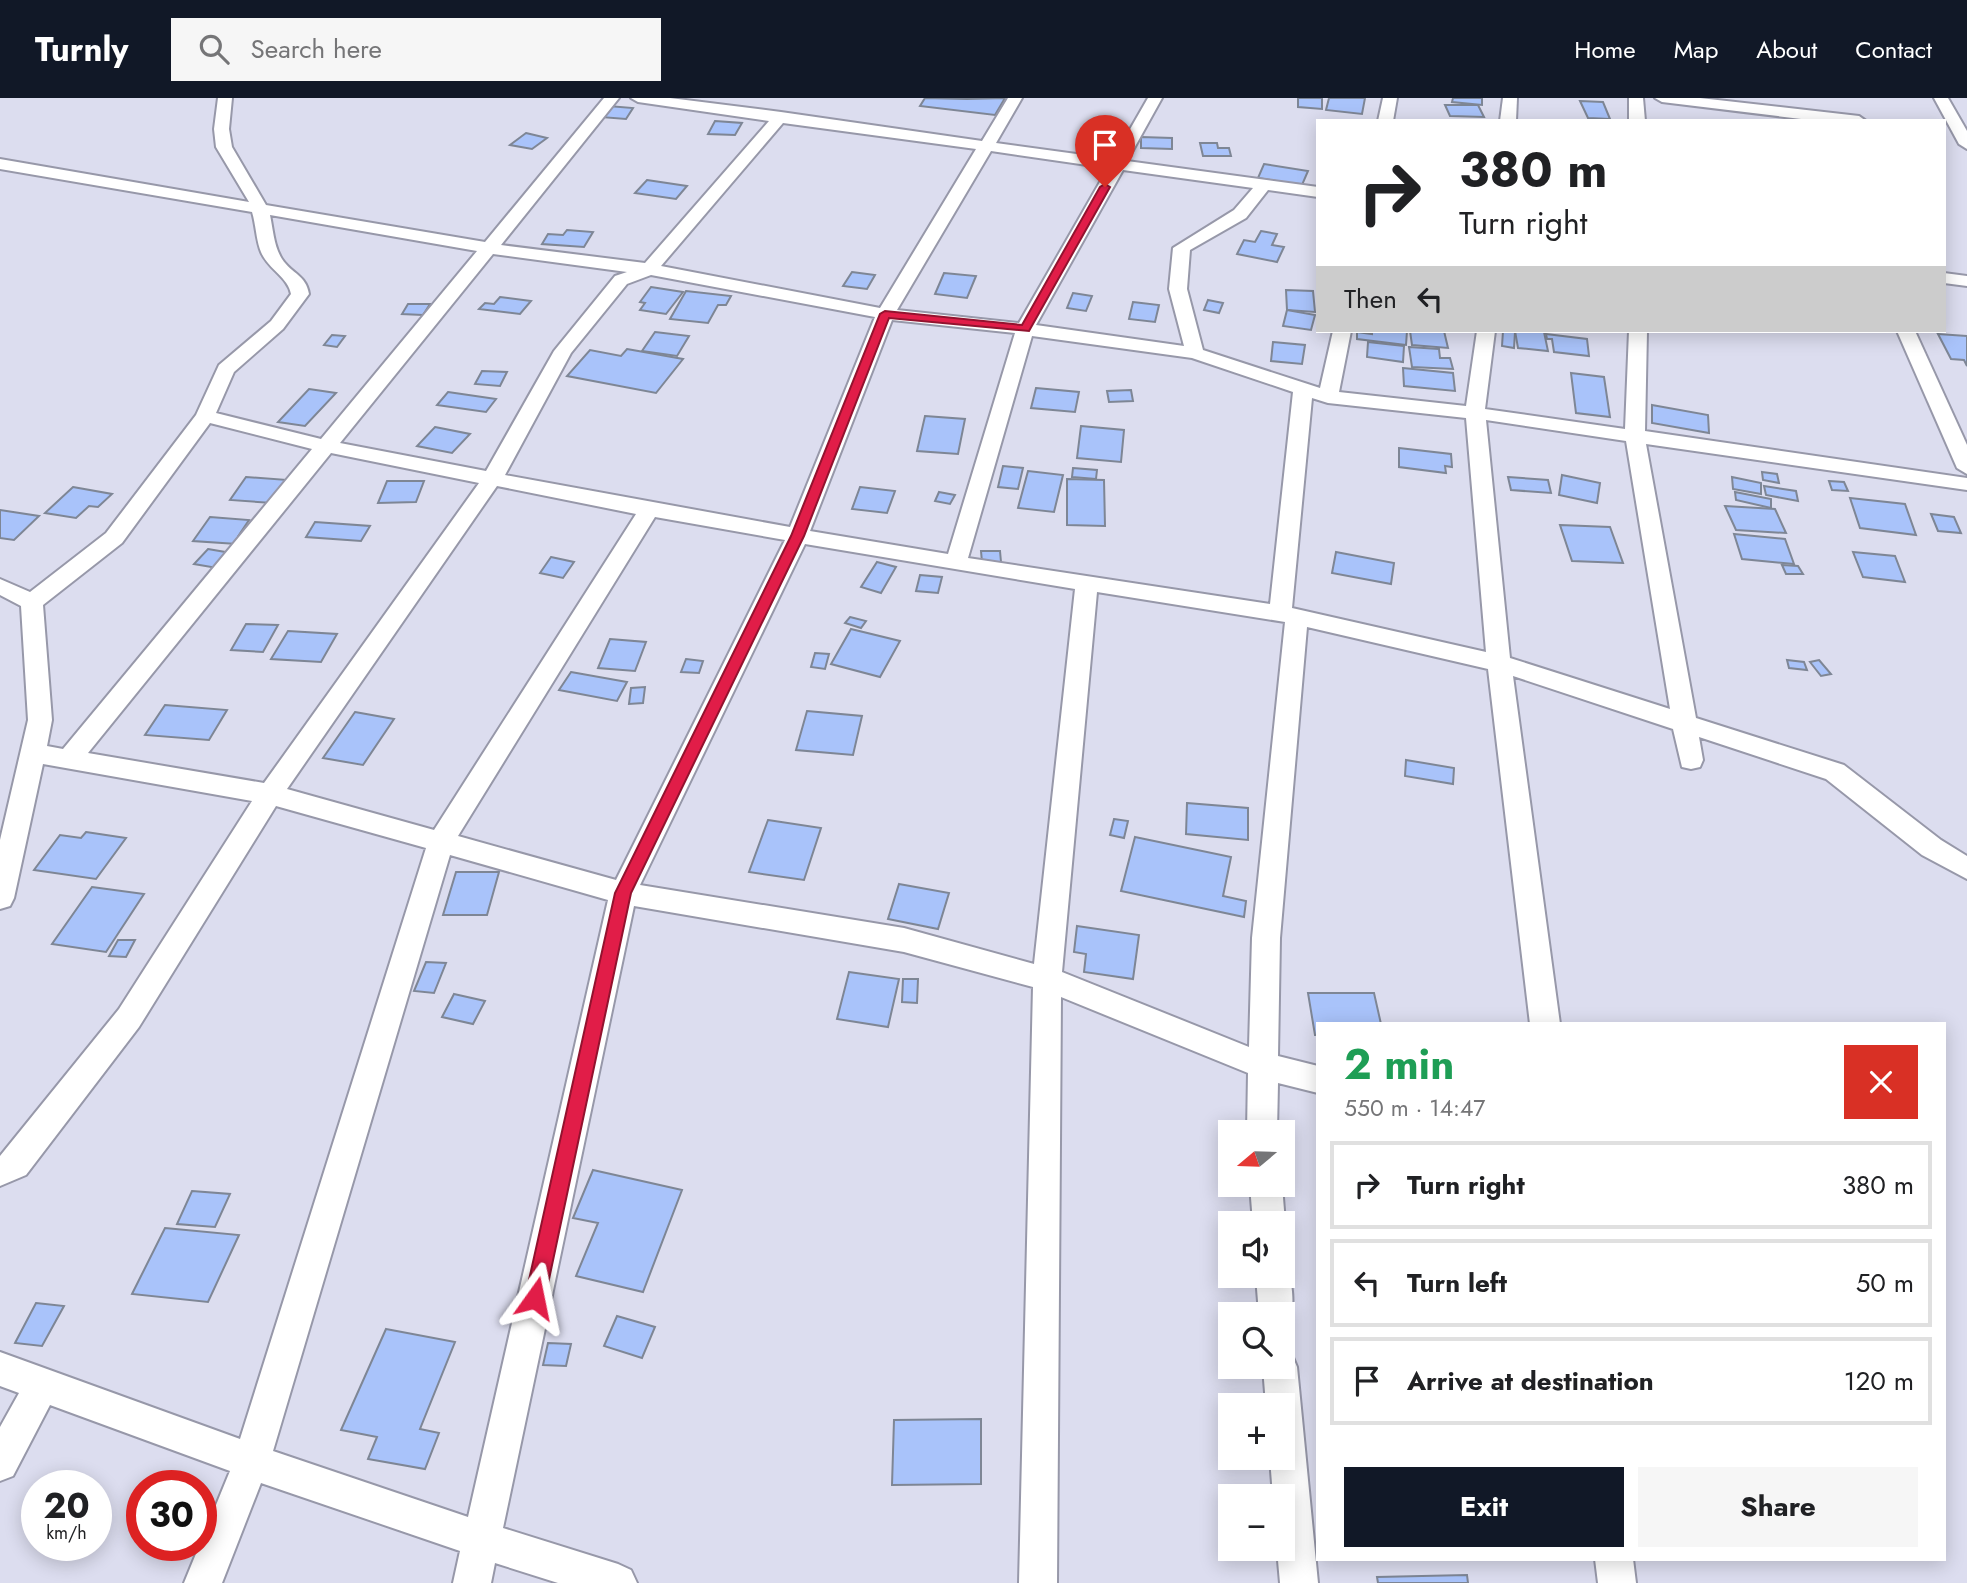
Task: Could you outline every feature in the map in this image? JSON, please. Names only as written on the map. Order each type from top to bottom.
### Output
[{"type":"street","points":[[32,602],[114,538],[205,416],[226,369],[277,326],[300,294],[298,282],[280,271],[270,254],[261,208],[224,148],[222,122],[226,98]]},
{"type":"street","points":[[68,760],[612,98]]},
{"type":"street","points":[[638,98],[1316,192]]},
{"type":"street","points":[[472,1583],[623,893],[797,536],[885,314],[1015,98]]},
{"type":"street","points":[[956,563],[1026,329],[1155,98]]},
{"type":"street","points":[[1385,119],[1390,98]]},
{"type":"street","points":[[1508,119],[1510,98]]},
{"type":"street","points":[[1636,98],[1637,119]]},
{"type":"street","points":[[1662,98],[1817,118],[1809,98]]},
{"type":"street","points":[[1941,98],[1965,137]]},
{"type":"street","points":[[0,1171],[15,1165],[129,1018],[270,794],[492,479],[563,351],[621,280],[649,269],[781,116]]},
{"type":"street","points":[[1946,132],[1965,137]]},
{"type":"street","points":[[0,164],[488,248],[649,269],[885,314],[1026,329],[1195,353],[1328,397],[1475,413],[1967,484]]},
{"type":"street","points":[[1195,353],[1178,289],[1182,248],[1240,214],[1264,185]]},
{"type":"street","points":[[1946,278],[1967,281]]},
{"type":"street","points":[[1328,397],[1342,333]]},
{"type":"street","points":[[1486,333],[1475,413],[1499,663],[1545,1022]]},
{"type":"street","points":[[1637,333],[1635,436],[1691,760]]},
{"type":"street","points":[[1907,333],[1967,468]]},
{"type":"street","points":[[1262,1120],[1266,938],[1303,388]]},
{"type":"street","points":[[205,416],[246,428],[326,445],[649,510],[956,563],[1288,615],[1499,663],[1835,772],[1863,790],[1914,834],[1967,869]]},
{"type":"street","points":[[203,1583],[251,1463],[441,841],[649,510]]},
{"type":"street","points":[[1038,1583],[1047,979],[1087,582]]},
{"type":"street","points":[[0,586],[32,602]]},
{"type":"street","points":[[0,898],[40,719],[32,602]]},
{"type":"street","points":[[33,753],[270,794],[623,893],[904,940],[1047,979],[1261,1065],[1316,1079]]},
{"type":"street","points":[[0,1369],[251,1463],[482,1541],[618,1583]]},
{"type":"street","points":[[1281,1379],[1299,1583]]},
{"type":"street","points":[[0,1462],[42,1385]]},
{"type":"street","points":[[1614,1561],[1617,1583]]},
{"type":"building","points":[[925,98],[1005,98],[995,115],[920,106]]},
{"type":"building","points":[[1298,98],[1322,98],[1322,109],[1298,107]]},
{"type":"building","points":[[1329,98],[1365,98],[1362,114],[1326,110]]},
{"type":"building","points":[[1453,98],[1482,98],[1482,105],[1452,102]]},
{"type":"building","points":[[1580,101],[1603,102],[1610,119],[1588,118]]},
{"type":"building","points":[[1445,105],[1478,105],[1484,117],[1450,116]]},
{"type":"building","points":[[608,106],[633,108],[626,119],[600,117]]},
{"type":"building","points":[[715,121],[742,123],[735,135],[708,134]]},
{"type":"building","points":[[526,133],[547,138],[532,149],[510,145]]},
{"type":"building","points":[[1141,137],[1172,138],[1172,149],[1141,148]]},
{"type":"building","points":[[1200,143],[1217,143],[1218,148],[1229,148],[1231,156],[1203,156]]},
{"type":"building","points":[[1264,164],[1308,171],[1302,185],[1258,178]]},
{"type":"building","points":[[647,180],[687,186],[676,199],[635,193]]},
{"type":"building","points":[[567,230],[593,232],[584,247],[542,244],[548,234],[563,235]]},
{"type":"building","points":[[1261,231],[1277,234],[1272,245],[1284,247],[1277,262],[1237,254],[1244,240],[1255,242]]},
{"type":"building","points":[[852,272],[875,275],[867,289],[843,286]]},
{"type":"building","points":[[944,273],[976,276],[967,298],[935,294]]},
{"type":"building","points":[[651,287],[683,292],[666,314],[640,310],[645,303],[640,302]]},
{"type":"building","points":[[1286,290],[1313,291],[1315,312],[1287,310]]},
{"type":"building","points":[[686,291],[731,296],[726,305],[718,305],[708,323],[670,319]]},
{"type":"building","points":[[1073,293],[1092,296],[1086,311],[1067,308]]},
{"type":"building","points":[[500,297],[531,301],[520,314],[479,309],[485,303],[494,304]]},
{"type":"building","points":[[1208,300],[1223,303],[1219,313],[1204,310]]},
{"type":"building","points":[[1133,302],[1159,305],[1155,322],[1129,319]]},
{"type":"building","points":[[408,304],[430,304],[423,315],[402,314]]},
{"type":"building","points":[[1287,310],[1315,315],[1311,330],[1283,326]]},
{"type":"building","points":[[655,332],[689,336],[677,356],[642,351]]},
{"type":"building","points":[[1357,333],[1407,333],[1406,345],[1357,339]]},
{"type":"building","points":[[1410,333],[1444,333],[1448,348],[1412,345]]},
{"type":"building","points":[[1503,333],[1515,333],[1514,348],[1502,346]]},
{"type":"building","points":[[1515,333],[1544,333],[1548,351],[1518,348]]},
{"type":"building","points":[[1546,334],[1587,339],[1589,356],[1554,352],[1552,339],[1547,339]]},
{"type":"building","points":[[1938,334],[1967,336],[1967,366],[1964,360],[1951,359]]},
{"type":"building","points":[[332,335],[345,336],[337,347],[324,345]]},
{"type":"building","points":[[1273,342],[1305,345],[1302,364],[1271,361]]},
{"type":"building","points":[[1368,342],[1404,346],[1403,362],[1367,357]]},
{"type":"building","points":[[1409,347],[1439,349],[1440,358],[1450,358],[1453,369],[1412,367]]},
{"type":"building","points":[[627,349],[683,359],[656,393],[567,376],[590,350],[621,356]]},
{"type":"building","points":[[1403,368],[1453,373],[1455,391],[1404,386]]},
{"type":"building","points":[[482,371],[507,372],[500,386],[475,384]]},
{"type":"building","points":[[1571,373],[1604,377],[1610,417],[1576,413]]},
{"type":"building","points":[[1036,388],[1079,392],[1075,412],[1031,408]]},
{"type":"building","points":[[309,389],[336,393],[305,426],[278,422]]},
{"type":"building","points":[[1131,390],[1133,401],[1109,402],[1107,391]]},
{"type":"building","points":[[448,392],[496,399],[486,412],[437,405]]},
{"type":"building","points":[[1652,405],[1708,415],[1709,433],[1652,423]]},
{"type":"building","points":[[925,416],[965,419],[958,454],[917,451]]},
{"type":"building","points":[[1081,426],[1124,430],[1121,462],[1077,458]]},
{"type":"building","points":[[435,427],[470,434],[452,453],[417,446]]},
{"type":"building","points":[[1399,448],[1451,454],[1452,467],[1445,466],[1446,473],[1399,467]]},
{"type":"building","points":[[1003,466],[1023,468],[1018,489],[998,487]]},
{"type":"building","points":[[1073,468],[1097,470],[1096,479],[1072,477]]},
{"type":"building","points":[[1028,471],[1063,475],[1054,512],[1018,508]]},
{"type":"building","points":[[1762,472],[1777,474],[1779,483],[1763,480]]},
{"type":"building","points":[[1562,475],[1600,483],[1597,503],[1559,495]]},
{"type":"building","points":[[246,477],[288,480],[272,503],[230,500]]},
{"type":"building","points":[[1508,477],[1548,480],[1551,493],[1511,490]]},
{"type":"building","points":[[1732,477],[1761,483],[1761,494],[1733,489]]},
{"type":"building","points":[[1067,479],[1104,480],[1105,526],[1067,525]]},
{"type":"building","points":[[387,481],[424,481],[416,502],[378,503]]},
{"type":"building","points":[[1829,481],[1844,482],[1848,491],[1832,490]]},
{"type":"building","points":[[1764,486],[1796,491],[1798,501],[1766,495]]},
{"type":"building","points":[[73,487],[112,494],[98,507],[89,506],[76,518],[45,513]]},
{"type":"building","points":[[860,487],[895,491],[887,513],[852,509]]},
{"type":"building","points":[[939,492],[955,495],[950,504],[935,501]]},
{"type":"building","points":[[1735,492],[1771,499],[1771,508],[1736,500]]},
{"type":"building","points":[[1850,498],[1905,504],[1916,535],[1860,528]]},
{"type":"building","points":[[1725,506],[1775,509],[1786,533],[1736,530]]},
{"type":"building","points":[[0,510],[39,516],[14,540],[0,538]]},
{"type":"building","points":[[1931,514],[1954,517],[1961,533],[1938,531]]},
{"type":"building","points":[[210,517],[249,520],[239,535],[244,535],[237,544],[193,541]]},
{"type":"building","points":[[315,522],[370,526],[361,541],[306,537]]},
{"type":"building","points":[[1560,525],[1610,527],[1623,563],[1572,561]]},
{"type":"building","points":[[1734,534],[1785,539],[1794,564],[1742,559]]},
{"type":"building","points":[[208,549],[231,553],[217,568],[194,564]]},
{"type":"building","points":[[981,551],[1000,551],[1001,562],[982,562]]},
{"type":"building","points":[[1336,552],[1394,563],[1391,584],[1332,573]]},
{"type":"building","points":[[1853,552],[1895,556],[1905,582],[1863,577]]},
{"type":"building","points":[[551,557],[574,562],[563,578],[540,573]]},
{"type":"building","points":[[877,562],[896,567],[881,593],[861,587]]},
{"type":"building","points":[[1782,565],[1798,566],[1803,574],[1786,574]]},
{"type":"building","points":[[920,575],[942,577],[938,593],[916,591]]},
{"type":"building","points":[[850,617],[866,621],[861,628],[845,623]]},
{"type":"building","points":[[246,624],[278,625],[263,652],[231,650]]},
{"type":"building","points":[[851,629],[900,641],[880,677],[831,664]]},
{"type":"building","points":[[288,631],[337,634],[321,662],[271,659]]},
{"type":"building","points":[[610,639],[646,642],[635,671],[598,668]]},
{"type":"building","points":[[815,653],[829,654],[825,669],[811,667]]},
{"type":"building","points":[[686,659],[703,661],[699,673],[681,672]]},
{"type":"building","points":[[1787,660],[1804,662],[1807,670],[1789,668]]},
{"type":"building","points":[[1819,660],[1831,674],[1821,676],[1810,662]]},
{"type":"building","points":[[571,672],[627,682],[617,701],[559,690]]},
{"type":"building","points":[[645,687],[643,703],[629,704],[631,688]]},
{"type":"building","points":[[165,705],[227,710],[209,740],[145,735]]},
{"type":"building","points":[[807,711],[862,716],[853,755],[796,750]]},
{"type":"building","points":[[355,712],[394,719],[363,765],[323,758]]},
{"type":"building","points":[[1406,760],[1454,768],[1453,784],[1405,776]]},
{"type":"building","points":[[1187,803],[1248,808],[1248,840],[1186,834]]},
{"type":"building","points":[[1114,819],[1128,821],[1124,838],[1110,835]]},
{"type":"building","points":[[768,820],[821,828],[804,880],[749,872]]},
{"type":"building","points":[[86,832],[126,838],[96,879],[34,870],[60,835],[81,838]]},
{"type":"building","points":[[1135,837],[1231,857],[1223,896],[1246,901],[1244,917],[1121,891]]},
{"type":"building","points":[[456,872],[499,872],[487,915],[443,915]]},
{"type":"building","points":[[899,884],[949,893],[938,929],[888,919]]},
{"type":"building","points":[[92,887],[144,894],[106,952],[52,944]]},
{"type":"building","points":[[1077,926],[1139,935],[1133,979],[1084,972],[1086,954],[1074,952]]},
{"type":"building","points":[[118,940],[135,940],[126,957],[109,956]]},
{"type":"building","points":[[426,962],[446,963],[434,993],[414,991]]},
{"type":"building","points":[[849,972],[899,979],[888,1027],[837,1019]]},
{"type":"building","points":[[903,979],[918,979],[917,1003],[902,1002]]},
{"type":"building","points":[[1308,993],[1374,993],[1381,1022],[1316,1022],[1315,1035]]},
{"type":"building","points":[[454,994],[485,1001],[473,1024],[442,1017]]},
{"type":"building","points":[[593,1170],[682,1190],[643,1292],[576,1276],[598,1223],[573,1218]]},
{"type":"building","points":[[192,1191],[230,1194],[215,1227],[177,1224]]},
{"type":"building","points":[[165,1228],[239,1235],[208,1302],[132,1294]]},
{"type":"building","points":[[36,1303],[64,1306],[42,1346],[15,1343]]},
{"type":"building","points":[[617,1316],[655,1327],[642,1358],[604,1346]]},
{"type":"building","points":[[386,1329],[455,1342],[420,1429],[439,1433],[425,1469],[368,1459],[377,1437],[341,1430]]},
{"type":"building","points":[[548,1343],[571,1344],[566,1366],[543,1365]]},
{"type":"building","points":[[981,1419],[981,1484],[892,1485],[894,1420]]},
{"type":"building","points":[[1467,1575],[1468,1583],[1378,1583],[1377,1577]]},
{"type":"route","points":[[535,1298],[623,893],[797,536],[885,314],[1026,329],[1105,187]]}]
